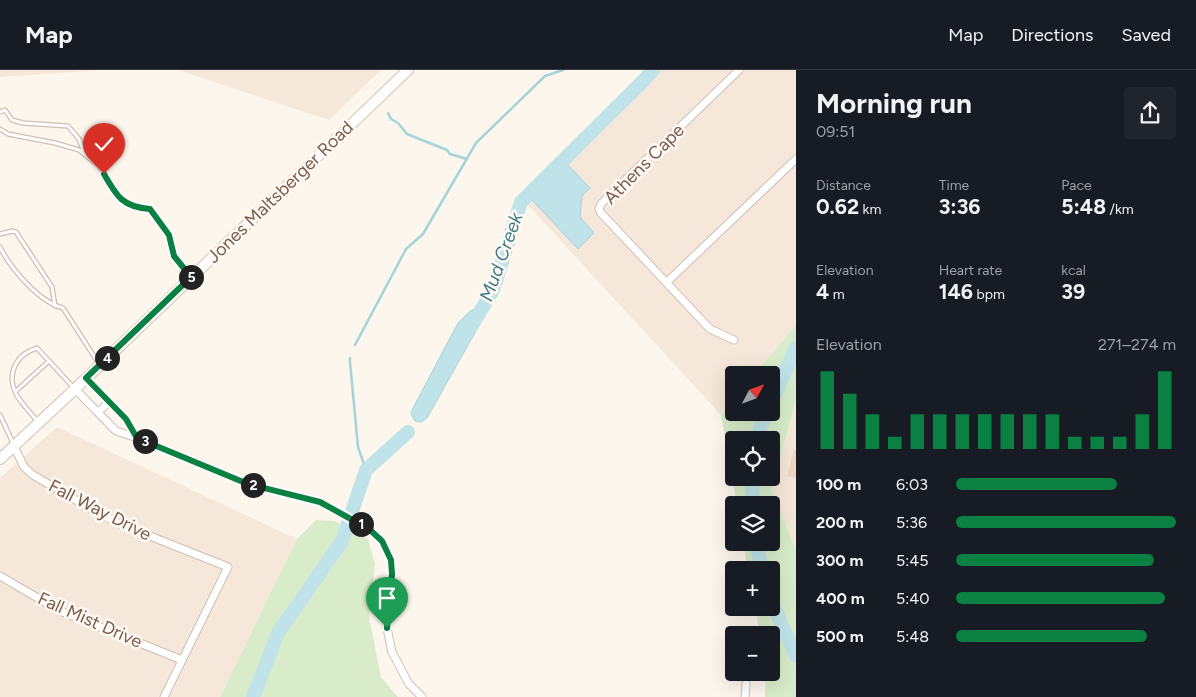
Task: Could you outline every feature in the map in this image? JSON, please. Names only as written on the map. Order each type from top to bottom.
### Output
[{"type":"main road","name":"Jones Maltsberger Road","points":[[0,459],[408,70]]},
{"type":"street","name":"Athens Cape","points":[[734,340],[710,329],[599,209],[601,204],[618,187],[726,84],[738,70]]},
{"type":"street","points":[[667,282],[796,159]]},
{"type":"street","points":[[86,378],[126,419],[137,438]]},
{"type":"street","points":[[75,389],[116,431],[248,484],[320,502],[369,529],[382,541],[391,560],[392,574],[387,628],[392,652],[409,684],[422,697]]},
{"type":"street","points":[[98,412],[108,402]]},
{"type":"street","name":"Fall Way Drive","points":[[14,446],[24,467],[33,475],[96,512],[122,525],[228,567],[182,660]]},
{"type":"street","name":"Fall Mist Drive","points":[[0,576],[60,610],[182,660]]},
{"type":"street","points":[[164,697],[182,660]]},
{"type":"street","points":[[745,697],[746,684]]},
{"type":"lane","points":[[0,112],[5,110],[12,120],[23,123],[68,126],[79,139],[84,154]]},
{"type":"lane","points":[[0,129],[8,134],[79,150],[99,166],[114,191],[124,202],[138,208],[150,209],[169,235],[174,256],[191,277]]},
{"type":"lane","points":[[0,234],[16,232],[52,287],[55,306]]},
{"type":"lane","points":[[0,247],[22,278],[40,296],[55,306],[63,308],[100,365]]},
{"type":"lane","points":[[39,422],[16,394],[12,376],[18,360],[29,350],[37,348],[75,389]]},
{"type":"lane","points":[[15,391],[49,362]]},
{"type":"lane","points":[[0,415],[14,446]]},
{"type":"shaded area","points":[[0,70],[102,70],[0,77]]},
{"type":"shaded area","points":[[178,70],[381,70],[329,120]]},
{"type":"shaded area","points":[[658,70],[796,70],[796,325],[762,366],[725,366],[725,410],[721,415],[526,203]]},
{"type":"shaded area","points":[[796,400],[796,550],[780,510],[780,496],[774,496],[772,490],[773,486],[780,486],[780,460]]},
{"type":"shaded area","points":[[57,427],[297,539],[220,697],[0,697],[0,478]]},
{"type":"green space","points":[[796,325],[796,400],[780,460],[780,431],[725,431],[725,438],[721,415],[725,410],[725,421],[780,421],[780,366],[762,366]]},
{"type":"green space","points":[[734,486],[773,486],[772,490],[774,496],[735,496]]},
{"type":"green space","points":[[780,510],[796,550],[796,697],[765,697],[766,681],[780,681],[780,626],[758,626],[756,616],[780,616],[780,561],[746,561],[744,551],[780,551]]},
{"type":"green space","points":[[316,520],[335,521],[368,539],[375,565],[369,617],[381,677],[398,697],[220,697],[297,539]]},
{"type":"water","points":[[566,163],[590,188],[582,196],[580,217],[594,233],[578,249],[530,198]]},
{"type":"water","points":[[476,309],[483,313],[481,322],[427,418],[421,422],[415,421],[411,414],[413,408],[458,323],[470,311]]},
{"type":"building","points":[[794,450],[796,451],[796,478],[787,476]]},
{"type":"waterway","points":[[355,345],[406,249],[423,234],[476,143],[545,76],[563,70]]},
{"type":"waterway","name":"Mud Creek","points":[[471,327],[493,290],[521,202],[653,70]]},
{"type":"waterway","points":[[388,113],[391,119],[398,123],[407,134],[447,150],[450,154],[467,159]]},
{"type":"waterway","points":[[780,383],[796,348]]},
{"type":"waterway","points":[[350,358],[358,447],[366,470]]},
{"type":"waterway","points":[[759,431],[763,421]]},
{"type":"waterway","name":"Mud Creek","points":[[253,697],[278,633],[342,541],[366,470],[408,432]]},
{"type":"waterway","points":[[752,486],[753,496]]},
{"type":"waterway","points":[[758,551],[760,561]]},
{"type":"waterway","points":[[778,616],[796,656]]},
{"type":"route","points":[[104,174],[114,191],[124,202],[138,208],[150,209],[169,235],[174,256],[191,277],[86,378],[126,419],[137,438],[248,484],[320,502],[369,529],[382,541],[391,560],[392,574],[387,628]]}]
